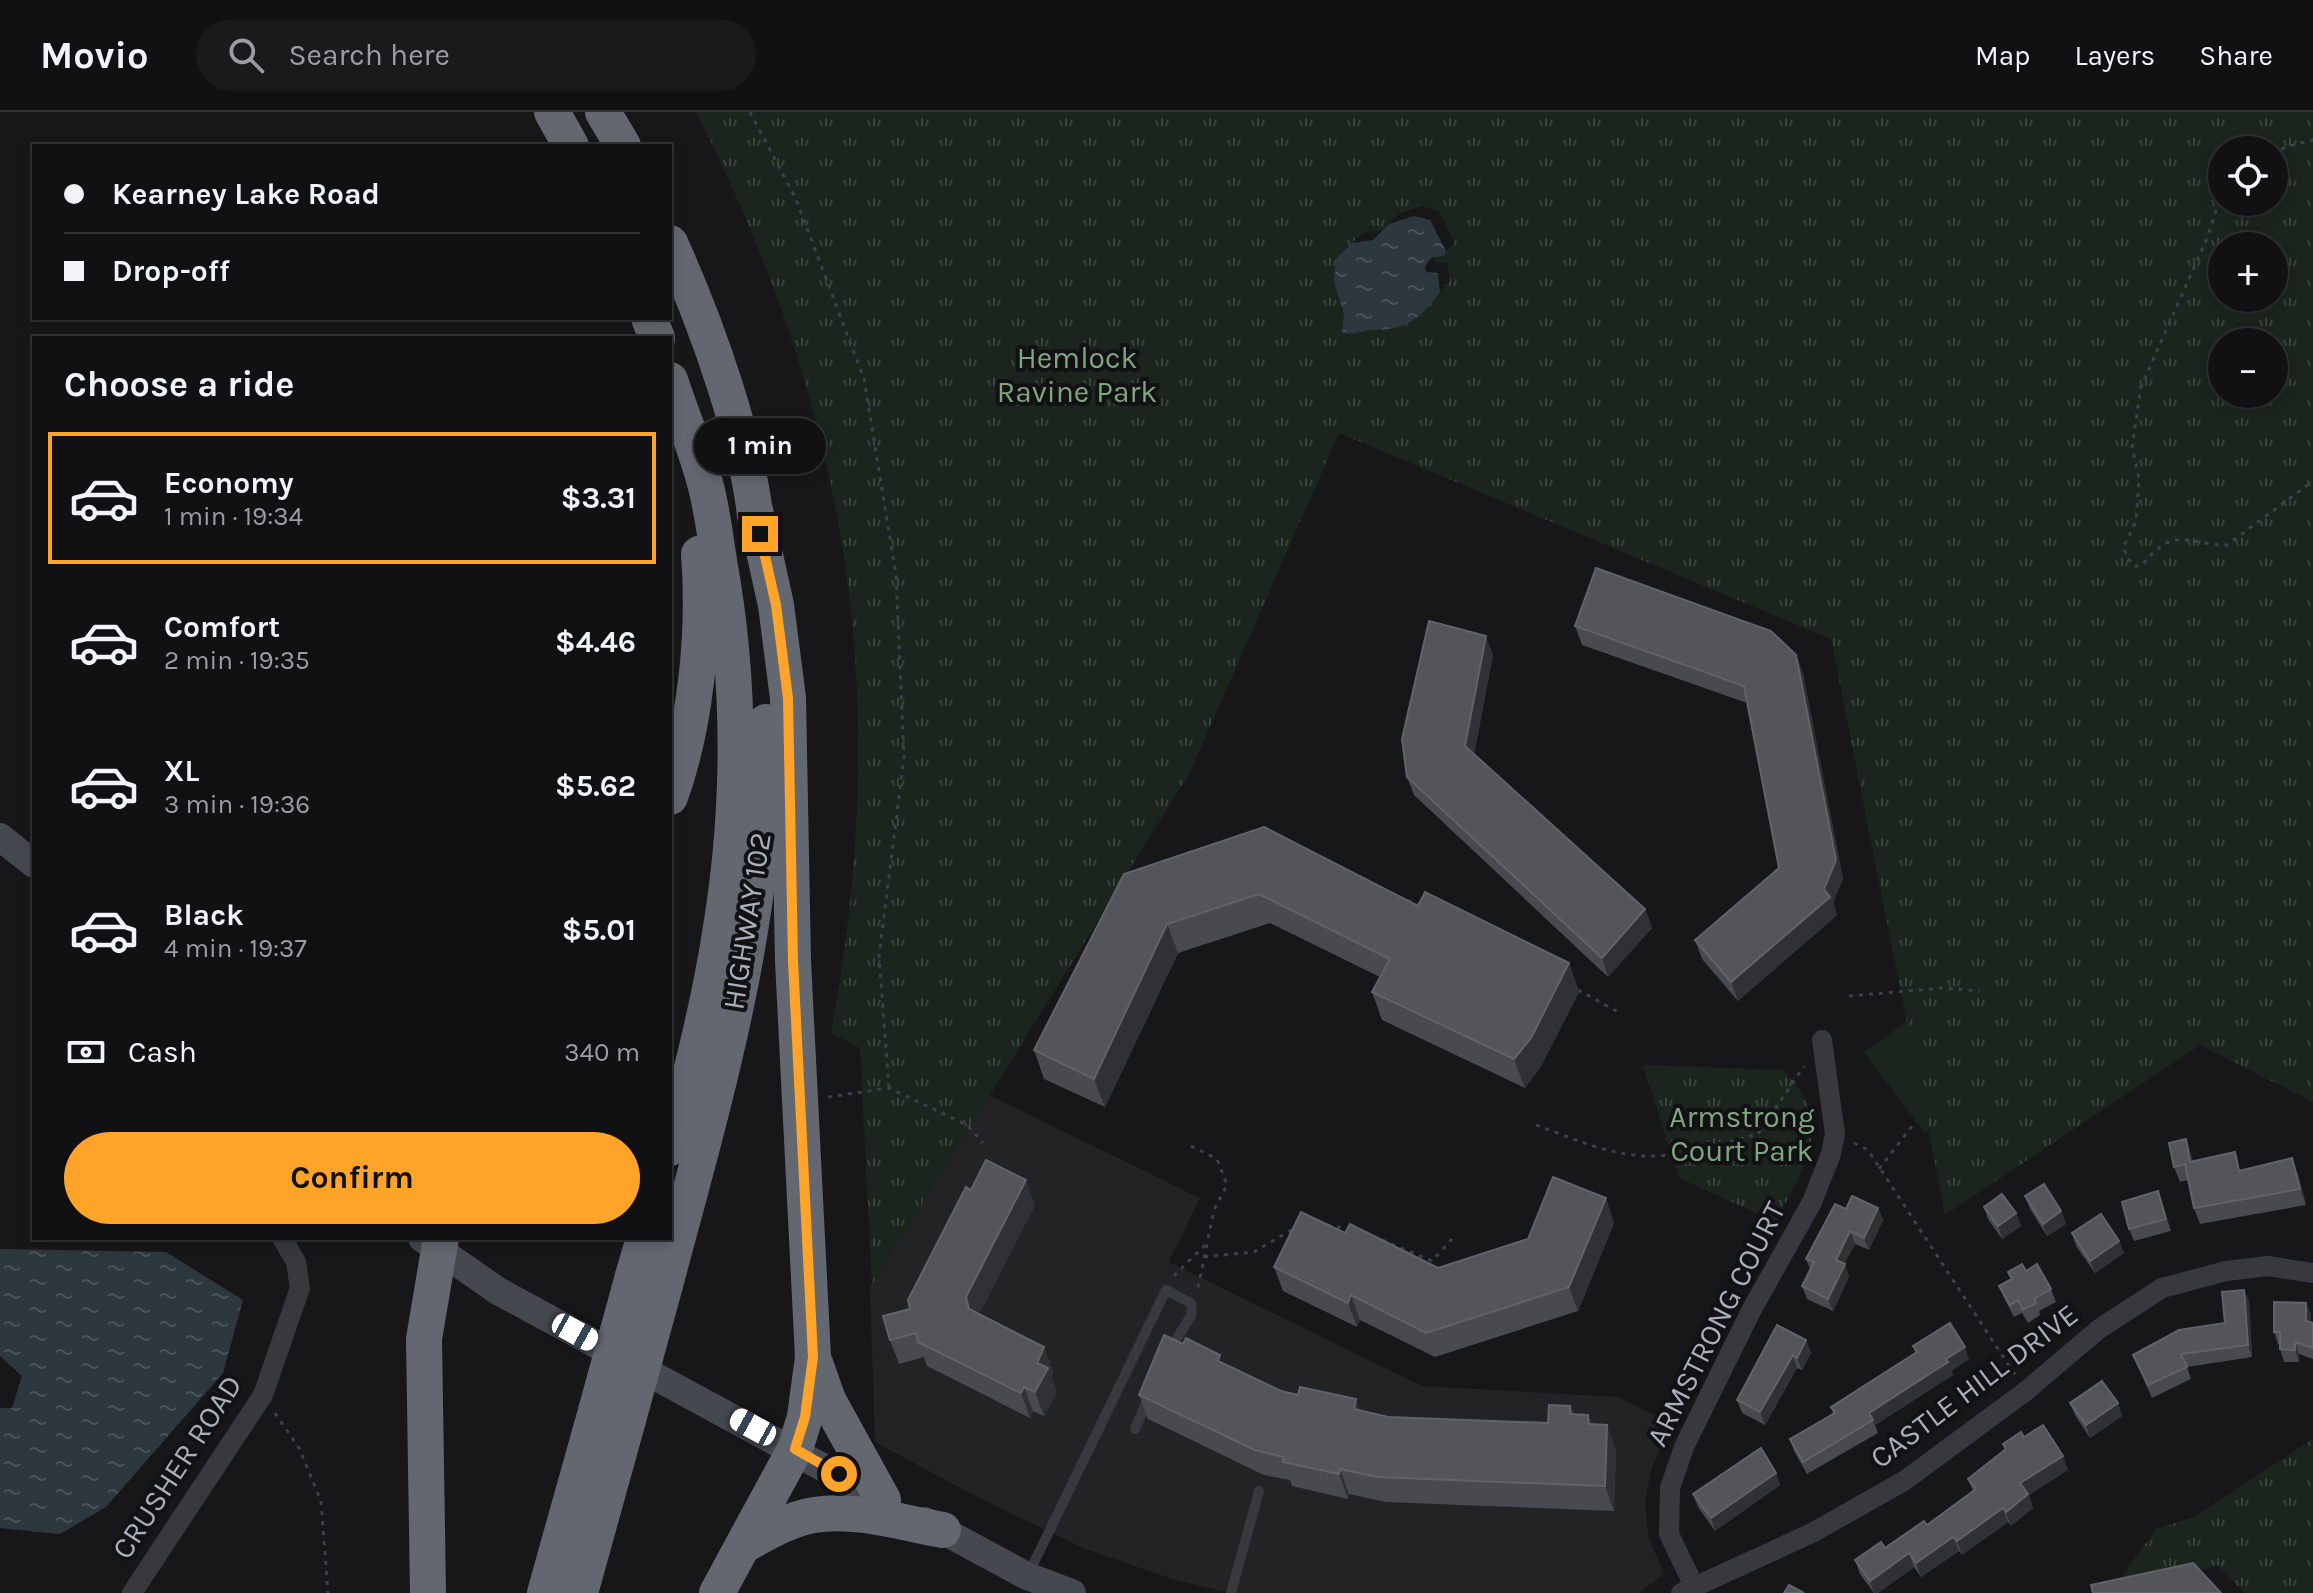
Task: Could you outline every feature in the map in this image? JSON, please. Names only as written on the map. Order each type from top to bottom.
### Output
[{"type":"highway","points":[[552,112],[570,144]]},
{"type":"highway","points":[[603,112],[622,144]]},
{"type":"highway","name":"HIGHWAY 102","points":[[672,247],[699,307],[755,510],[763,620],[767,750],[753,915],[717,1088],[672,1215]]},
{"type":"highway","points":[[672,792],[678,775],[699,653],[702,583],[696,516],[675,395]]},
{"type":"highway","name":"HIGHWAY 102","points":[[672,1141],[693,1070],[718,954],[735,837],[736,707],[725,595],[706,484],[675,395]]},
{"type":"highway","points":[[717,1593],[795,1449],[805,1417],[813,1357],[793,961],[788,698],[776,605],[755,510]]},
{"type":"highway","name":"HIGHWAY 102","points":[[644,1240],[649,1280]]},
{"type":"highway","name":"HIGHWAY 102","points":[[580,1593],[612,1415],[663,1240]]},
{"type":"highway","points":[[428,1593],[424,1339],[433,1242]]},
{"type":"highway","points":[[813,1357],[828,1400],[883,1500]]},
{"type":"highway","name":"HIGHWAY 102","points":[[545,1593],[612,1415]]},
{"type":"highway","points":[[746,1544],[780,1526],[815,1514],[854,1515],[943,1530]]},
{"type":"main road","points":[[0,837],[32,862]]},
{"type":"main road","points":[[433,1242],[498,1291],[1027,1576],[1072,1593]]},
{"type":"street","name":"ARMSTRONG COURT","points":[[1688,1590],[1669,1534],[1670,1488],[1684,1447],[1812,1202],[1831,1154],[1835,1134],[1822,1040]]},
{"type":"street","name":"CRUSHER ROAD","points":[[132,1593],[263,1395],[300,1288],[296,1262],[283,1240]]},
{"type":"street","name":"CASTLE HILL DRIVE","points":[[1688,1590],[1812,1533],[1904,1481],[2026,1391],[2099,1329],[2162,1288],[2226,1271],[2268,1266],[2313,1273]]},
{"type":"lane","points":[[1027,1576],[1166,1290],[1191,1303],[1192,1314],[1162,1367]]},
{"type":"lane","points":[[1135,1429],[1151,1392]]},
{"type":"lane","points":[[1231,1593],[1259,1491]]},
{"type":"path","points":[[750,112],[796,199],[864,379],[896,575],[904,757],[879,956],[889,1088]]},
{"type":"path","points":[[2288,146],[2313,140]]},
{"type":"path","points":[[2214,216],[2203,250],[2141,387],[2132,447],[2139,478],[2136,521],[2123,548],[2127,559],[2133,566],[2141,566],[2157,546],[2168,539],[2227,545],[2313,481]]},
{"type":"path","points":[[1400,904],[1394,899],[1407,898],[1420,905]]},
{"type":"path","points":[[1567,984],[1620,1013]]},
{"type":"path","points":[[1849,996],[1942,988],[1980,991]]},
{"type":"path","points":[[1536,1125],[1607,1150],[1648,1156],[1700,1150],[1758,1134],[1822,1040]]},
{"type":"path","points":[[800,1100],[889,1088],[967,1125],[983,1143]]},
{"type":"path","points":[[1879,1169],[1916,1121]]},
{"type":"path","points":[[1835,1134],[1868,1150],[2026,1391]]},
{"type":"path","points":[[1191,1146],[1217,1159],[1227,1185],[1214,1210],[1199,1285],[1191,1303]]},
{"type":"path","points":[[1320,1224],[1362,1231],[1432,1261],[1452,1239]]},
{"type":"path","points":[[1204,1257],[1254,1252],[1293,1229]]},
{"type":"path","points":[[1166,1290],[1177,1273],[1206,1244]]},
{"type":"path","points":[[263,1395],[299,1448],[317,1490],[328,1593]]},
{"type":"shaded area","points":[[989,1095],[1200,1198],[1169,1262],[1422,1386],[1618,1397],[1673,1424],[1652,1467],[1645,1503],[1649,1538],[1664,1574],[1639,1593],[1230,1593],[1178,1581],[1085,1549],[977,1497],[875,1442],[870,1286]]},
{"type":"green space","name":"Hemlock Ravine Park","points":[[696,112],[2313,112],[2313,1102],[2200,1045],[1945,1215],[1831,639],[1339,433],[1190,772],[872,1285],[860,1048],[831,1033],[849,910],[858,790],[856,674],[844,560],[823,448],[791,337],[749,225]],"holes":[[[1423,206],[1439,211],[1455,244],[1434,257],[1435,262],[1447,263],[1450,281],[1426,305],[1344,252],[1362,233],[1382,230],[1400,213]]]},
{"type":"green space","points":[[1953,989],[2015,1067],[1925,1133],[1864,1052]]},
{"type":"green space","name":"Armstrong Court Park","points":[[1643,1065],[1783,1070],[1799,1089],[1808,1108],[1811,1126],[1804,1163],[1776,1222],[1679,1178]]},
{"type":"green space","points":[[2313,1439],[2313,1593],[2245,1593],[2217,1565],[2154,1585],[2110,1593],[2156,1529],[2194,1517]]},
{"type":"water","points":[[1414,216],[1430,220],[1446,251],[1445,255],[1431,258],[1425,267],[1426,272],[1438,273],[1440,292],[1426,310],[1411,322],[1384,330],[1354,334],[1342,332],[1344,314],[1334,281],[1336,259],[1352,243],[1373,240],[1389,224]]},
{"type":"water","points":[[0,1250],[166,1252],[243,1300],[223,1373],[106,1507],[60,1534],[0,1528],[0,1408],[12,1408],[22,1376],[0,1356]]},
{"type":"building","points":[[1596,568],[1771,631],[1796,655],[1836,860],[1824,889],[1830,897],[1731,982],[1695,940],[1779,868],[1744,686],[1575,626]]},
{"type":"building","points":[[1429,621],[1486,636],[1465,746],[1645,909],[1602,958],[1407,777],[1402,739]]},
{"type":"building","points":[[1264,827],[1418,906],[1425,892],[1569,963],[1531,1038],[1514,1059],[1372,992],[1390,959],[1259,894],[1167,924],[1094,1079],[1034,1050],[1124,874]]},
{"type":"building","points":[[2186,1139],[2190,1162],[2235,1152],[2239,1171],[2292,1158],[2300,1189],[2194,1208],[2185,1164],[2174,1167],[2169,1143]]},
{"type":"building","points":[[986,1160],[1026,1180],[966,1297],[969,1309],[1044,1347],[1037,1363],[1048,1368],[1035,1392],[1024,1387],[1021,1393],[918,1342],[916,1333],[890,1340],[883,1316],[910,1309],[908,1300],[966,1187],[971,1190]]},
{"type":"building","points":[[1553,1177],[1606,1198],[1569,1287],[1426,1333],[1351,1295],[1348,1303],[1274,1267],[1301,1212],[1345,1233],[1350,1224],[1438,1268],[1528,1239]]},
{"type":"building","points":[[2044,1184],[2061,1211],[2043,1224],[2025,1196]]},
{"type":"building","points":[[2158,1191],[2166,1219],[2129,1229],[2122,1202]]},
{"type":"building","points":[[2002,1194],[2016,1213],[1998,1226],[1984,1207]]},
{"type":"building","points":[[1852,1196],[1878,1208],[1864,1238],[1850,1231],[1836,1260],[1845,1264],[1828,1299],[1802,1286],[1814,1262],[1806,1259],[1835,1204],[1846,1209]]},
{"type":"building","points":[[2101,1214],[2119,1241],[2090,1261],[2072,1233]]},
{"type":"building","points":[[2022,1264],[2026,1271],[2037,1264],[2051,1289],[2023,1310],[2018,1300],[2010,1305],[1999,1286],[2012,1279],[2008,1272]]},
{"type":"building","points":[[2244,1290],[2248,1345],[2181,1354],[2187,1367],[2148,1385],[2133,1355],[2179,1330],[2225,1323],[2222,1292]]},
{"type":"building","points":[[2274,1302],[2306,1303],[2306,1321],[2313,1323],[2313,1348],[2295,1342],[2295,1350],[2280,1349],[2280,1332],[2274,1332]]},
{"type":"building","points":[[1950,1323],[1965,1347],[1946,1359],[1948,1362],[1869,1413],[1873,1420],[1803,1462],[1790,1439],[1835,1413],[1831,1407],[1917,1352],[1913,1346]]},
{"type":"building","points":[[1777,1325],[1806,1340],[1797,1358],[1793,1355],[1760,1412],[1737,1400]]},
{"type":"building","points":[[1164,1335],[1183,1344],[1186,1338],[1220,1355],[1218,1361],[1281,1391],[1298,1395],[1300,1387],[1356,1399],[1354,1409],[1388,1417],[1548,1423],[1549,1405],[1570,1406],[1570,1414],[1588,1415],[1588,1424],[1607,1425],[1605,1486],[1377,1477],[1340,1469],[1339,1474],[1283,1462],[1284,1457],[1255,1450],[1139,1395]]},
{"type":"building","points":[[2102,1381],[2118,1403],[2086,1425],[2070,1403]]},
{"type":"building","points":[[2043,1425],[2063,1456],[2020,1483],[2028,1494],[2006,1512],[2003,1508],[1957,1541],[1953,1537],[1916,1563],[1909,1553],[1870,1581],[1855,1560],[1881,1542],[1885,1548],[1924,1521],[1927,1525],[1976,1489],[1968,1479],[2006,1449],[2003,1444],[2021,1432],[2024,1437]]},
{"type":"building","points":[[1761,1448],[1776,1473],[1711,1518],[1693,1494]]},
{"type":"building","points":[[2193,1563],[2221,1593],[2093,1593],[2091,1585]]},
{"type":"building","points":[[1789,1585],[1804,1593],[1784,1593]]},
{"type":"route","points":[[760,534],[776,605],[788,698],[793,820],[793,961],[813,1357],[805,1417],[795,1449],[839,1474]]}]
